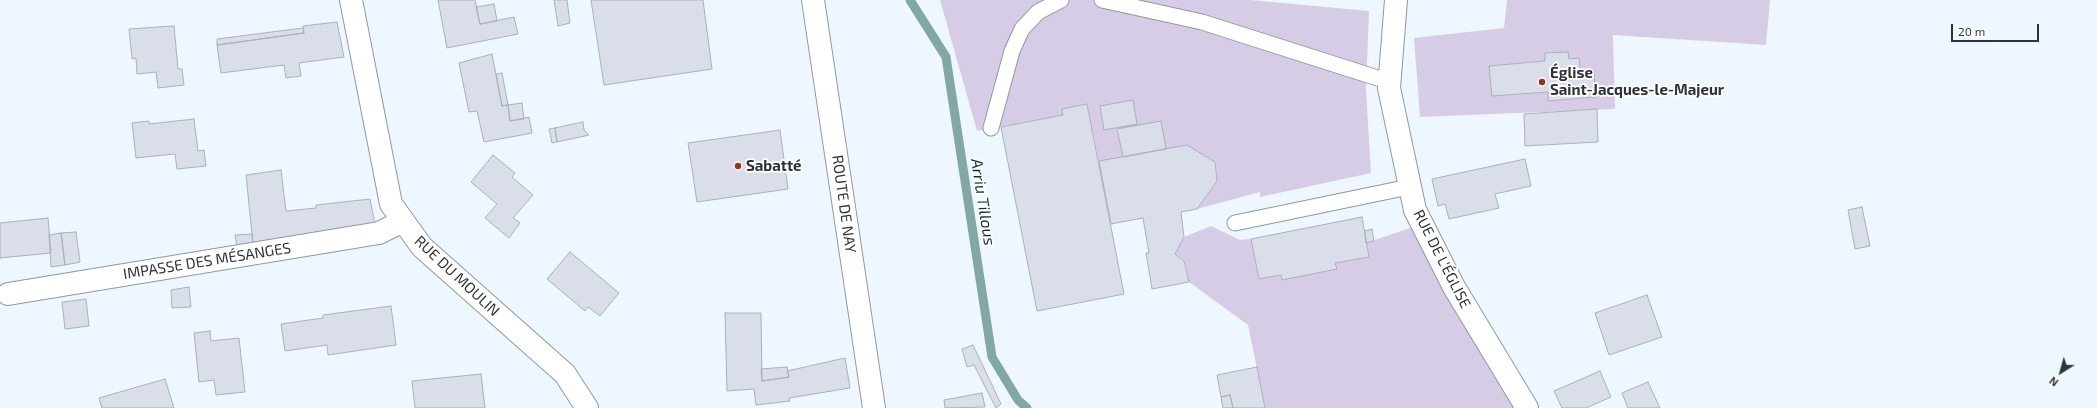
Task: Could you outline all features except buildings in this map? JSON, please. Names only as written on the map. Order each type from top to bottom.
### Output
[{"type":"street","name":"RUE DU MOULIN","points":[[351,0],[391,204],[422,247],[565,374],[587,408]]},
{"type":"street","name":"ROUTE DE NAY","points":[[813,0],[874,408]]},
{"type":"street","name":"RUE DE L'ÉGLISE","points":[[1396,0],[1389,88],[1414,210],[1454,287],[1527,408]]},
{"type":"street","name":"IMPASSE DES MÉSANGES","points":[[8,294],[379,233],[403,221]]},
{"type":"lane","points":[[991,128],[1012,51],[1022,28],[1038,12],[1061,0]]},
{"type":"lane","points":[[1102,0],[1202,22],[1390,82]]},
{"type":"lane","points":[[1235,223],[1409,187]]},
{"type":"shaded area","points":[[940,0],[1250,0],[1369,11],[1366,89],[1371,173],[1260,197],[1260,192],[1197,209],[1217,181],[1215,162],[1186,145],[1099,162],[1087,104],[1063,109],[1063,115],[977,131]]},
{"type":"shaded area","points":[[1507,0],[1770,0],[1766,45],[1613,35],[1615,109],[1420,117],[1414,38],[1504,28]],"holes":[[[1568,52],[1569,59],[1579,58],[1581,72],[1594,71],[1595,96],[1548,101],[1548,92],[1492,96],[1489,66],[1545,61],[1545,53]]]},
{"type":"shaded area","points":[[1422,224],[1460,297],[1538,406],[1537,408],[1265,408],[1248,325],[1189,282],[1184,260],[1175,254],[1184,237],[1211,226],[1240,240],[1251,239],[1259,279],[1281,275],[1282,280],[1336,269],[1335,263],[1369,257],[1366,243]]},
{"type":"waterway","name":"Arriu Tillous","points":[[910,0],[946,57],[992,357],[1018,400],[1027,408]]},
{"type":"place","name":"Église Saint-Jacques-le-Majeur","points":[[1542,82]]},
{"type":"place","name":"Sabatté","points":[[738,166]]}]
